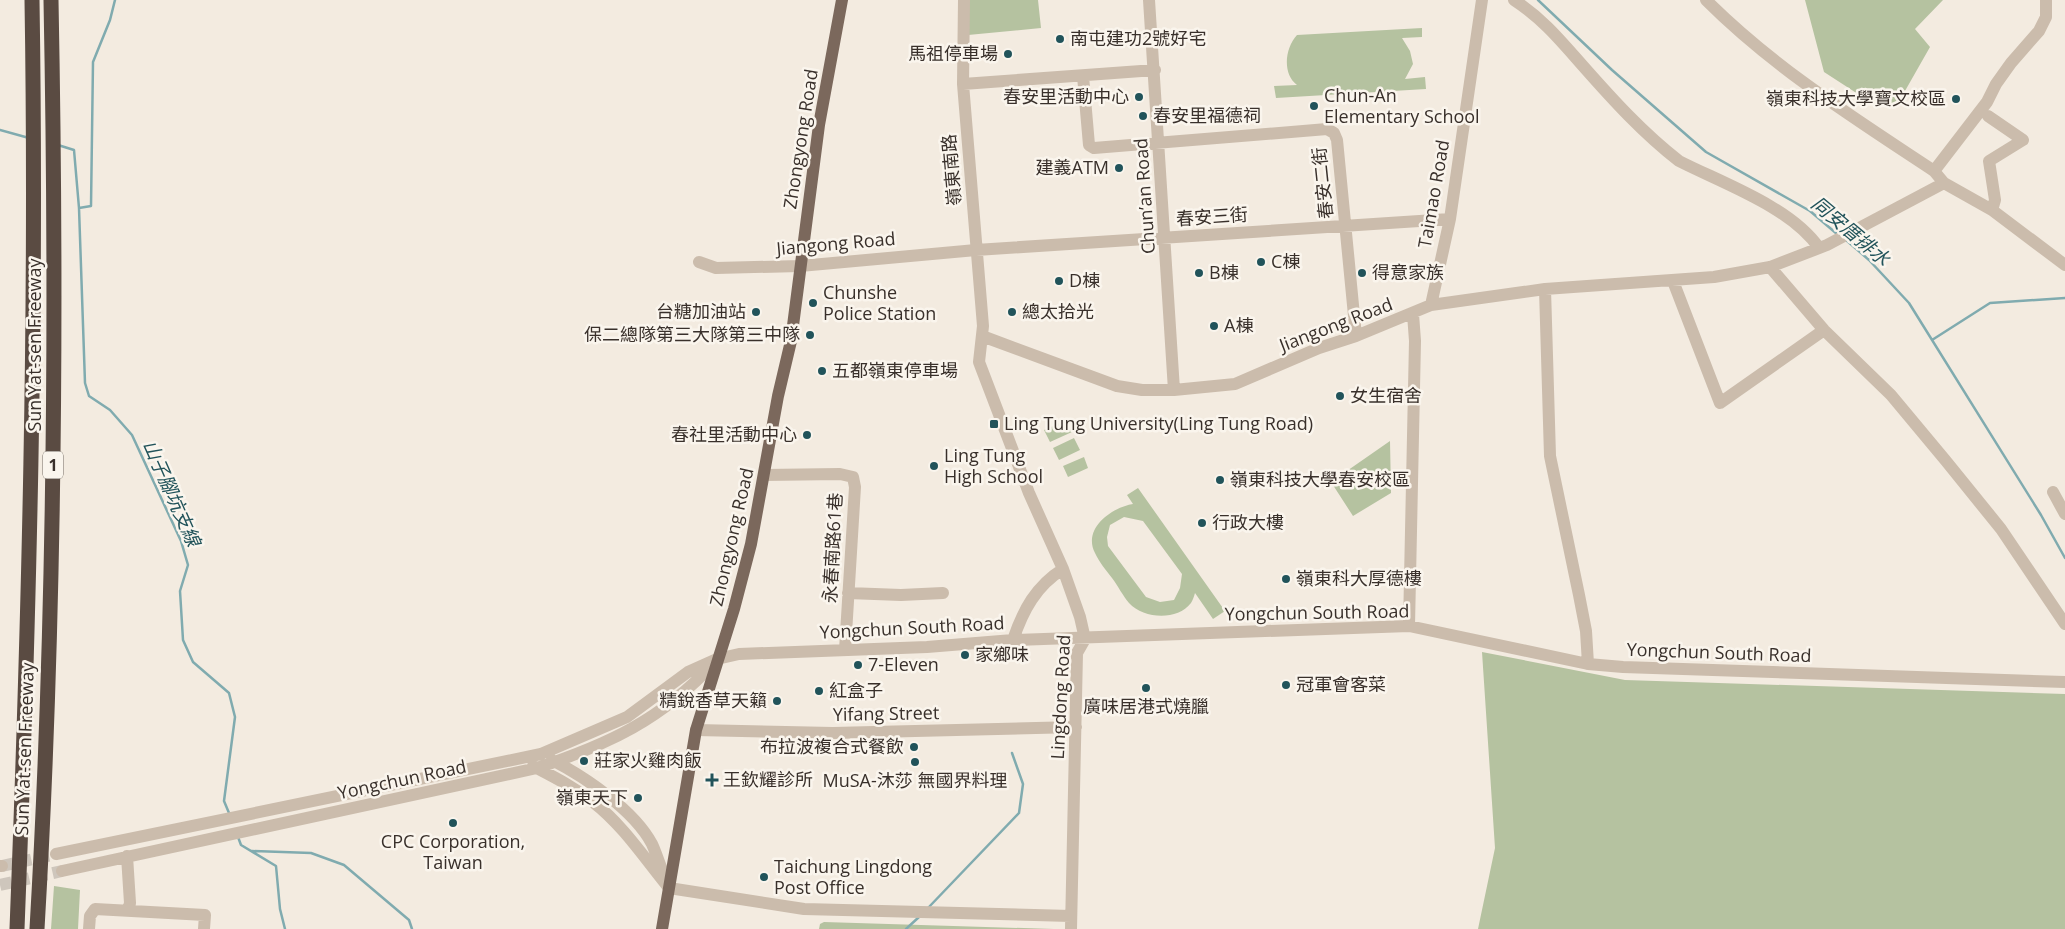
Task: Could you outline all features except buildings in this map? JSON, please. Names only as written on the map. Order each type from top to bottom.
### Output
[{"type":"highway","name":"Sun Yat-sen Freeway","points":[[17,929],[32,460],[34,164],[32,0]]},
{"type":"highway","name":"Sun Yat-sen Freeway","points":[[37,929],[53,458],[54,226],[51,0]]},
{"type":"main road","name":"Zhongyong Road","points":[[662,929],[696,730],[734,609],[751,544],[790,341],[819,125],[842,0]]},
{"type":"street","name":"嶺東南路","points":[[964,0],[963,84],[981,292],[982,336]]},
{"type":"street","name":"Chun’an Road","points":[[1149,0],[1155,70],[1174,390]]},
{"type":"street","name":"Taimao Road","points":[[1431,305],[1450,219],[1482,0]]},
{"type":"street","points":[[1514,0],[1544,21],[1636,124],[1663,149],[1679,161],[1790,220],[1823,247]]},
{"type":"street","points":[[1706,0],[1773,61],[1830,102],[1934,171],[1944,183],[1992,210],[2065,265]]},
{"type":"street","points":[[1934,171],[1987,102],[1996,84],[2010,64],[2039,31],[2046,17],[2046,0]]},
{"type":"street","points":[[963,84],[1155,70]]},
{"type":"street","name":"春安二街","points":[[1084,76],[1089,145],[1094,148],[1327,129],[1334,133],[1337,140],[1356,336]]},
{"type":"street","points":[[1988,116],[2023,140],[1989,160],[1995,200],[1992,210]]},
{"type":"street","name":"Jiangong Road","points":[[982,336],[1117,386],[1142,390],[1174,390],[1235,384],[1319,348],[1356,336],[1431,305],[1545,289],[1714,277],[1770,266],[1823,247],[1944,183]]},
{"type":"street","name":"春安三街","points":[[976,250],[1450,219]]},
{"type":"street","name":"Jiangong Road","points":[[699,262],[716,268],[800,266],[976,250]]},
{"type":"street","points":[[1770,266],[1824,330],[1891,396],[1946,462],[2001,530],[2065,624]]},
{"type":"street","points":[[1673,281],[1720,403],[1824,330]]},
{"type":"street","points":[[1545,289],[1550,456],[1586,631],[1588,664]]},
{"type":"street","points":[[1409,626],[1415,350],[1413,314]]},
{"type":"street","name":"Lingdong Road","points":[[982,336],[979,362],[1029,493],[1064,569],[1080,617],[1085,639],[1077,653],[1072,929]]},
{"type":"street","name":"永春南路61巷","points":[[764,475],[840,474],[853,477],[855,487],[845,650]]},
{"type":"street","points":[[2053,492],[2065,514]]},
{"type":"street","points":[[1012,640],[1023,613],[1036,591],[1050,577],[1064,569]]},
{"type":"street","points":[[848,593],[901,595],[943,592]]},
{"type":"street","name":"Yongchun South Road","points":[[540,754],[627,717],[688,672],[717,659],[739,654],[927,647],[1012,640],[1085,639],[1409,626],[1588,664],[1675,669],[2065,682]]},
{"type":"street","points":[[556,762],[601,746],[650,717],[691,687],[717,659]]},
{"type":"street","name":"Yifang Street","points":[[696,730],[833,733],[1076,727]]},
{"type":"street","points":[[540,754],[586,779],[632,820],[651,843],[669,888]]},
{"type":"street","name":"Yongchun Road","points":[[56,854],[540,754]]},
{"type":"street","points":[[520,759],[576,789],[594,803],[621,829],[669,888],[804,908],[1072,916]]},
{"type":"street","name":"Yongchun Road","points":[[127,856],[215,836],[459,787],[556,762]]},
{"type":"street","points":[[62,871],[127,856],[130,903],[128,910]]},
{"type":"street","points":[[89,929],[90,916],[95,909],[205,915],[204,929]]},
{"type":"green space","points":[[968,0],[1038,0],[1041,28],[968,35]]},
{"type":"green space","points":[[1805,0],[1943,0],[1915,29],[1930,47],[1897,105],[1878,107],[1824,72]]},
{"type":"green space","points":[[1422,28],[1422,37],[1402,38],[1410,51],[1413,64],[1405,79],[1425,77],[1426,89],[1276,98],[1274,86],[1297,85],[1289,74],[1287,61],[1290,47],[1297,35]]},
{"type":"green space","points":[[1066,420],[1072,432],[1050,442],[1044,430]]},
{"type":"green space","points":[[1074,438],[1080,450],[1059,460],[1053,448]]},
{"type":"green space","points":[[1390,441],[1391,493],[1353,516],[1331,482]]},
{"type":"green space","points":[[1084,457],[1088,468],[1068,477],[1063,466]]},
{"type":"green space","points":[[1138,488],[1225,611],[1213,619],[1195,593],[1191,603],[1185,609],[1169,615],[1152,615],[1135,608],[1129,603],[1098,560],[1092,544],[1096,527],[1102,520],[1117,509],[1133,504],[1127,495]],"holes":[[[1124,517],[1143,521],[1182,574],[1180,588],[1174,600],[1160,602],[1146,597],[1108,546],[1107,537],[1110,525]]]},
{"type":"green space","points":[[1482,652],[1625,680],[2065,694],[2065,929],[1478,929],[1495,848]]},
{"type":"green space","points":[[54,886],[80,890],[78,929],[51,929]]},
{"type":"green space","points":[[824,922],[1054,929],[819,929],[820,924]]},
{"type":"waterway","points":[[79,208],[91,206],[93,62],[110,20],[115,0]]},
{"type":"waterway","name":"同安厝排水","points":[[1538,0],[1612,70],[1706,152],[1810,211],[1837,234]]},
{"type":"waterway","name":"山子腳坑支線","points":[[0,130],[29,138]]},
{"type":"waterway","name":"山子腳坑支線","points":[[58,145],[74,150],[79,208],[85,383],[89,396],[110,410],[132,435],[181,541],[188,565],[180,591],[183,640],[193,662],[229,693],[235,717],[224,801],[229,813]]},
{"type":"waterway","name":"同安厝排水","points":[[1846,240],[1869,260],[1909,303],[2041,515],[2065,558]]},
{"type":"waterway","points":[[1932,340],[1990,303],[2065,298]]},
{"type":"waterway","points":[[928,908],[1019,813],[1023,784],[1012,753]]},
{"type":"waterway","name":"山子腳坑支線","points":[[238,837],[241,845],[276,866],[280,909],[285,929]]},
{"type":"waterway","points":[[252,851],[311,853],[344,865],[409,920],[412,929]]},
{"type":"waterway","points":[[906,929],[919,917]]},
{"type":"tunnel","points":[[2,866],[56,854]]},
{"type":"tunnel","points":[[0,885],[62,871]]},
{"type":"place","name":"南屯建功2號好宅","points":[[1060,39]]},
{"type":"place","name":"馬祖停車場","points":[[1008,54]]},
{"type":"place","name":"春安里活動中心","points":[[1139,97]]},
{"type":"place","name":"嶺東科技大學寶文校區","points":[[1956,99]]},
{"type":"place","name":"Chun-An Elementary School","points":[[1314,106]]},
{"type":"place","name":"春安里福德祠","points":[[1143,116]]},
{"type":"place","name":"建義ATM","points":[[1119,168]]},
{"type":"place","name":"C棟","points":[[1261,262]]},
{"type":"place","name":"B棟","points":[[1199,273]]},
{"type":"place","name":"得意家族","points":[[1362,273]]},
{"type":"place","name":"D棟","points":[[1059,281]]},
{"type":"place","name":"Chunshe Police Station","points":[[813,303]]},
{"type":"place","name":"台糖加油站","points":[[756,312]]},
{"type":"place","name":"總太拾光","points":[[1012,312]]},
{"type":"place","name":"A棟","points":[[1214,326]]},
{"type":"place","name":"保二總隊第三大隊第三中隊","points":[[810,335]]},
{"type":"place","name":"五都嶺東停車場","points":[[822,371]]},
{"type":"place","name":"女生宿舍","points":[[1340,396]]},
{"type":"place","name":"Ling Tung University(Ling Tung Road)","points":[[994,424]]},
{"type":"place","name":"春社里活動中心","points":[[807,435]]},
{"type":"place","name":"Ling Tung High School","points":[[934,466]]},
{"type":"place","name":"嶺東科技大學春安校區","points":[[1220,480]]},
{"type":"place","name":"行政大樓","points":[[1202,523]]},
{"type":"place","name":"嶺東科大厚德樓","points":[[1286,579]]},
{"type":"place","name":"家鄉味","points":[[965,655]]},
{"type":"place","name":"7-Eleven","points":[[858,665]]},
{"type":"place","name":"冠軍會客菜","points":[[1286,685]]},
{"type":"place","name":"廣味居港式燒臘","points":[[1146,688]]},
{"type":"place","name":"紅盒子","points":[[819,691]]},
{"type":"place","name":"精銳香草天籟","points":[[777,701]]},
{"type":"place","name":"布拉波複合式餐飲","points":[[914,747]]},
{"type":"place","name":"莊家火雞肉飯","points":[[584,761]]},
{"type":"place","name":"MuSA-沐莎 無國界料理","points":[[915,762]]},
{"type":"place","name":"王欽耀診所","points":[[712,780]]},
{"type":"place","name":"嶺東天下","points":[[638,798]]},
{"type":"place","name":"CPC Corporation, Taiwan","points":[[453,823]]},
{"type":"place","name":"Taichung Lingdong Post Office","points":[[764,877]]}]
